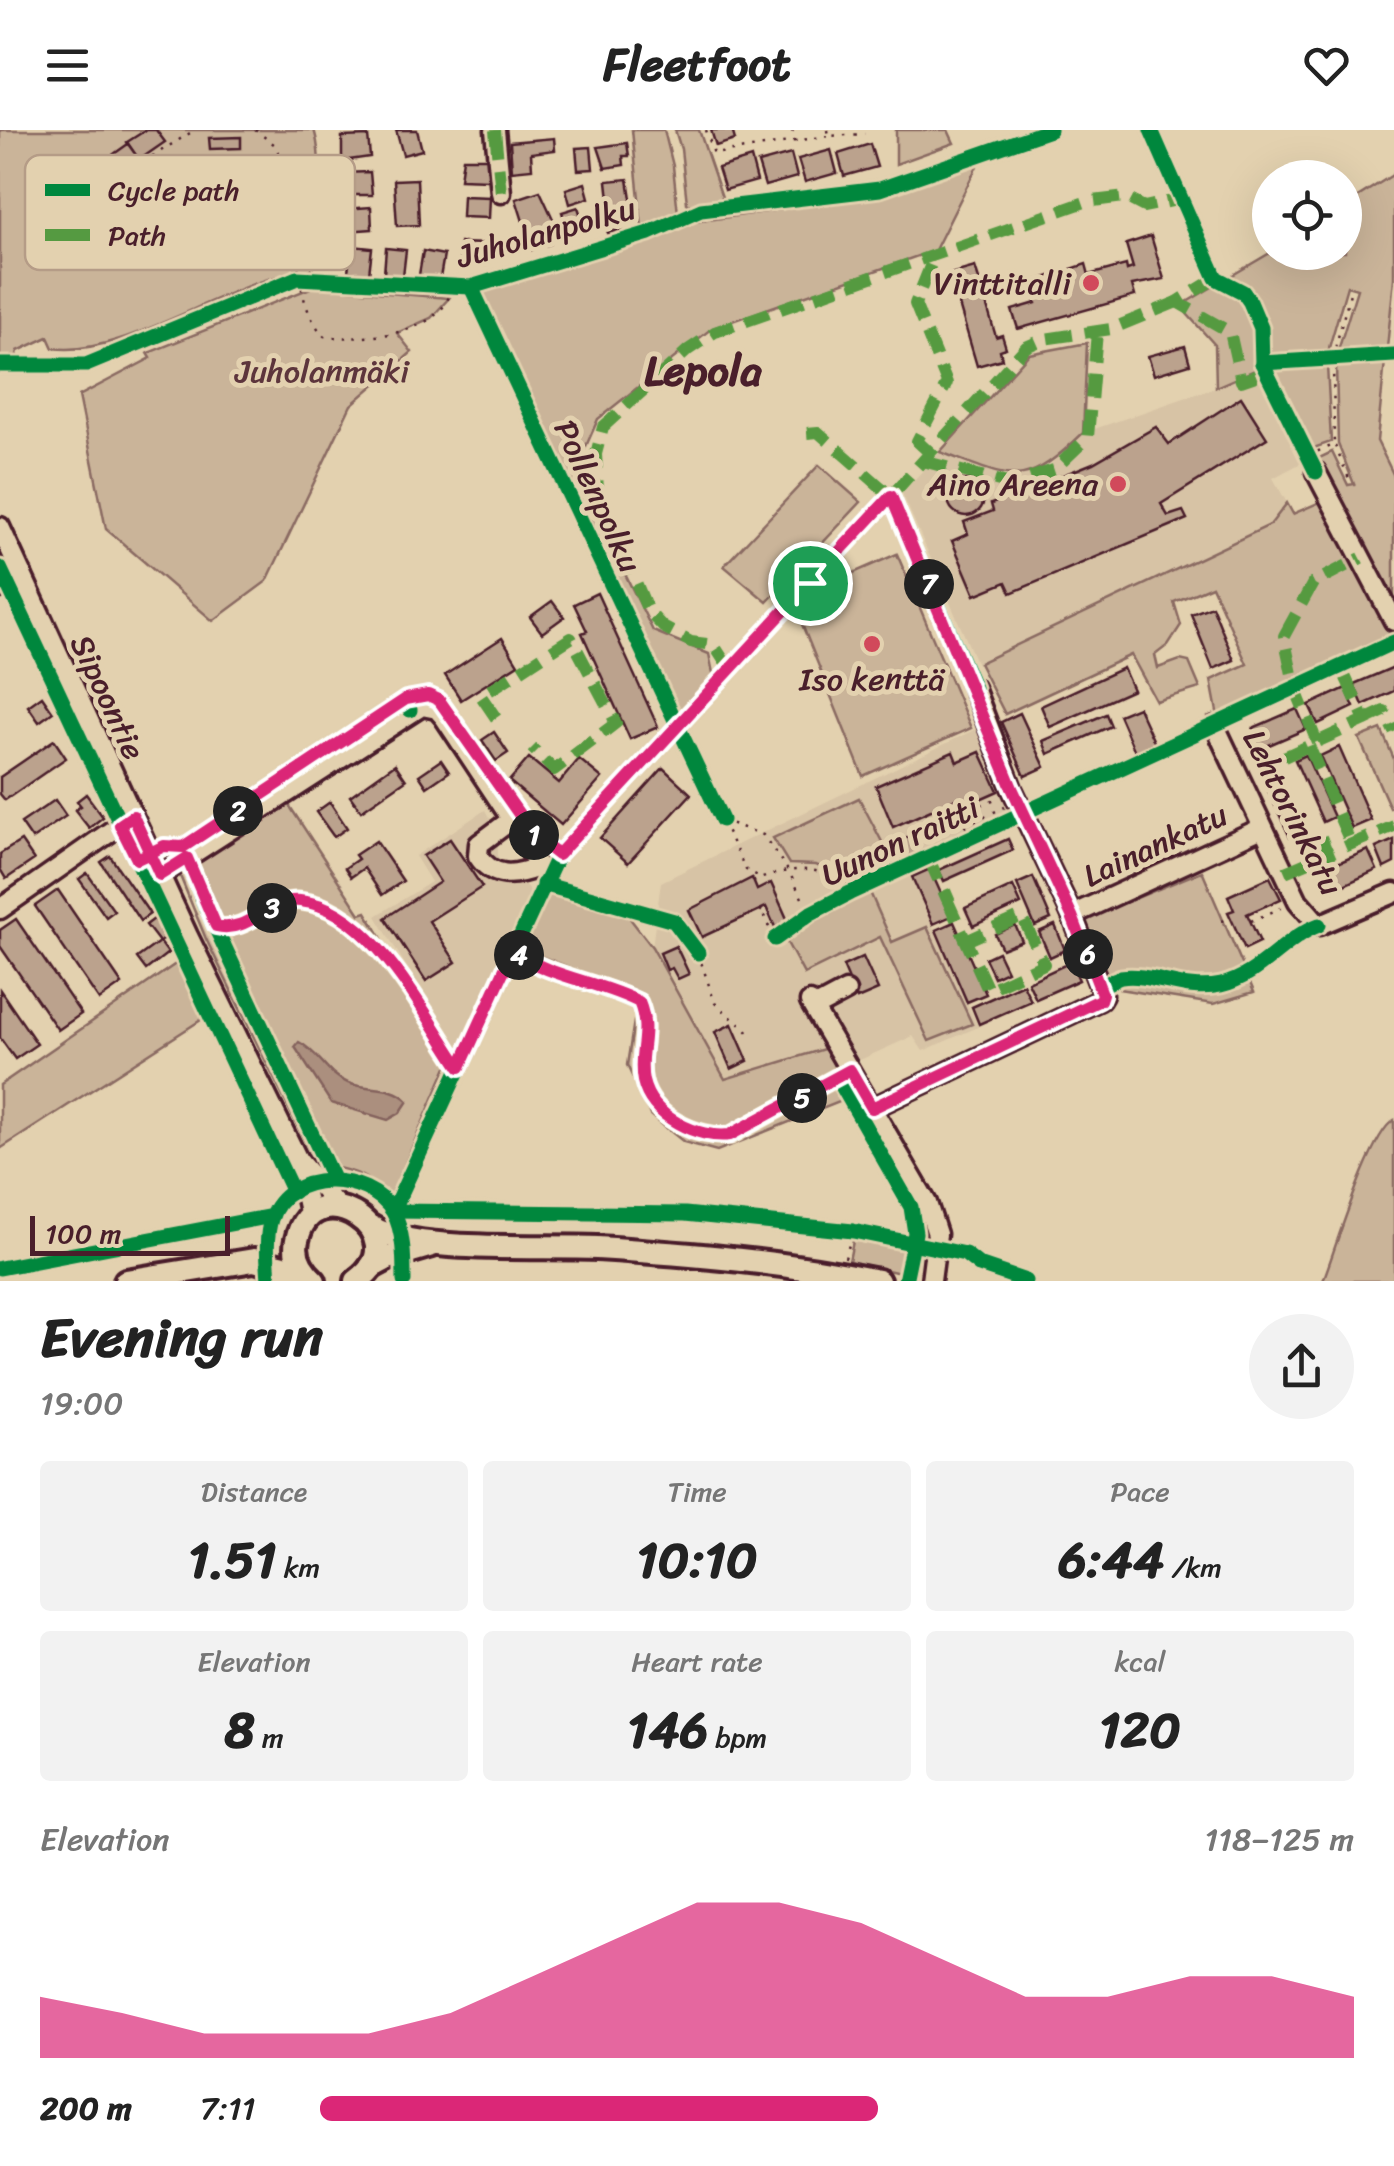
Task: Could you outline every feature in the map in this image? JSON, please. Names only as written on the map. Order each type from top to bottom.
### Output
[{"type":"main road","points":[[126,1281],[254,1260],[326,1208],[338,1207],[351,1210],[387,1237],[436,1244],[597,1248],[734,1260],[878,1281]]},
{"type":"main road","points":[[304,1226],[298,1260],[309,1276]]},
{"type":"main road","points":[[364,1274],[376,1254],[371,1227]]},
{"type":"main road","points":[[364,1274],[388,1258],[436,1244]]},
{"type":"main road","points":[[254,1260],[309,1276]]},
{"type":"street","points":[[495,130],[502,193]]},
{"type":"street","points":[[1312,464],[1394,621]]},
{"type":"street","name":"Sipoontie","points":[[0,527],[160,875],[298,1160],[338,1207]]},
{"type":"street","points":[[0,588],[22,574]]},
{"type":"street","points":[[872,1108],[1100,1000],[1097,975],[1018,802],[974,688]]},
{"type":"street","points":[[160,875],[422,706],[437,709],[444,717],[511,820],[538,867],[504,874],[488,869],[478,856],[479,844],[511,820]]},
{"type":"street","name":"Lehtorinkatu","points":[[1216,726],[1298,901],[1319,925],[1394,892]]},
{"type":"street","points":[[0,909],[133,816]]},
{"type":"street","name":"Lainankatu","points":[[1072,916],[1262,828]]},
{"type":"street","points":[[846,991],[812,1005],[927,1203],[937,1234],[931,1281]]},
{"type":"street","name":"Sipoontie","points":[[298,1160],[304,1226]]},
{"type":"path","points":[[155,155],[195,130]]},
{"type":"path","points":[[255,130],[275,145],[278,155]]},
{"type":"path","points":[[706,130],[714,154],[866,134]]},
{"type":"path","points":[[792,130],[795,141]]},
{"type":"path","points":[[828,130],[829,136]]},
{"type":"path","points":[[296,270],[308,317],[324,336],[346,339],[390,336],[431,318],[449,298],[450,288]]},
{"type":"path","points":[[1350,293],[1334,445],[1350,481]]},
{"type":"path","points":[[1315,358],[1341,356]]},
{"type":"path","points":[[1300,439],[1312,464],[1334,445]]},
{"type":"path","points":[[923,828],[960,814],[1018,802]]},
{"type":"path","points":[[955,807],[965,836]]},
{"type":"path","points":[[762,878],[746,870],[718,813],[763,835],[788,872],[806,917]]},
{"type":"path","points":[[754,882],[788,872],[818,871],[840,882],[806,917],[764,918]]},
{"type":"path","points":[[1250,921],[1298,901]]},
{"type":"path","points":[[1222,921],[1231,918]]},
{"type":"path","points":[[688,936],[714,1003],[754,1038]]},
{"type":"path","points":[[834,1229],[860,1233],[845,1262]]},
{"type":"shaded area","points":[[1255,370],[1303,462],[1273,478],[1287,503],[1270,525],[977,664],[902,493],[940,452],[1011,478],[1051,464],[1083,433]]},
{"type":"shaded area","points":[[982,726],[1022,813],[905,865],[978,1027],[923,1051],[913,1036],[851,1064],[827,1048],[725,1079],[652,947],[661,882]]},
{"type":"shaded area","points":[[485,810],[498,833],[498,881],[521,880],[532,894],[459,1054],[376,916],[431,882],[415,856]]},
{"type":"shaded area","points":[[299,1042],[348,1083],[395,1092],[408,1101],[400,1113],[388,1120],[331,1103],[295,1047]]},
{"type":"green space","points":[[0,130],[314,130],[318,155],[25,155],[25,270],[307,270],[246,287],[112,342],[53,348],[48,337],[18,351],[16,358],[0,358]]},
{"type":"green space","points":[[632,130],[664,130],[678,214],[642,228]]},
{"type":"green space","points":[[675,130],[699,130],[723,200],[693,207],[687,203]]},
{"type":"green space","points":[[896,130],[948,130],[954,143],[896,164]]},
{"type":"green space","points":[[979,162],[935,250],[712,328],[598,419],[583,453],[599,521],[653,631],[709,654],[714,678],[676,715],[480,292],[637,244],[686,223],[882,196]]},
{"type":"green space","points":[[1394,174],[1394,278],[1387,348],[1338,351],[1357,289],[1347,286],[1328,351],[1269,355],[1255,370],[1216,387],[1215,345],[1180,306],[1252,264],[1252,270],[1362,270],[1362,194]]},
{"type":"green space","name":"Juholanmäki","points":[[313,287],[449,298],[431,318],[397,333],[412,352],[351,405],[267,581],[213,621],[106,529],[79,396],[151,358],[148,353]]},
{"type":"green space","points":[[1087,343],[1083,433],[1045,465],[1016,475],[985,469],[940,452],[1029,354]]},
{"type":"green space","points":[[1385,361],[1377,441],[1394,476],[1394,607],[1317,459],[1332,452],[1348,485],[1354,484],[1338,444],[1336,365]]},
{"type":"green space","points":[[1327,365],[1331,442],[1311,449],[1271,368]]},
{"type":"green space","points":[[819,465],[861,502],[767,602],[724,566]]},
{"type":"green space","points":[[1320,502],[1391,637],[1218,717],[1211,680],[1247,664],[1212,586],[1174,602],[1181,625],[1168,645],[1155,655],[1158,668],[1180,660],[1189,662],[1200,688],[1156,701],[1131,655],[1005,714],[979,663],[1270,525],[1287,503],[1293,514]]},
{"type":"green space","name":"Iso kenttä","points":[[897,554],[971,728],[863,776],[797,612],[837,580]]},
{"type":"green space","points":[[1381,729],[1394,759],[1394,807],[1390,808],[1359,738]]},
{"type":"green space","points":[[859,798],[892,861],[888,862],[890,867],[847,886],[843,877],[816,865],[789,864],[773,838]]},
{"type":"green space","points":[[287,802],[360,914],[366,912],[452,1055],[389,1200],[357,1174],[316,1164],[206,939],[180,876]]},
{"type":"green space","points":[[1202,871],[1254,992],[1213,1004],[1113,988],[1083,920]]},
{"type":"green space","points":[[546,890],[625,912],[652,947],[725,1079],[827,1048],[839,1079],[842,1101],[717,1151],[684,1142],[650,1115],[627,1065],[637,1002],[630,991],[520,948]]},
{"type":"green space","points":[[869,890],[892,942],[927,927],[972,1024],[929,1041],[880,937],[804,974],[784,937]]},
{"type":"green space","points":[[180,961],[204,1018],[0,1149],[0,1085]]},
{"type":"green space","points":[[1394,1120],[1394,1281],[1323,1281],[1364,1168],[1374,1146]]},
{"type":"green space","points":[[854,1236],[905,1245],[900,1273],[849,1261]]},
{"type":"building","points":[[146,130],[156,130],[165,142],[146,155],[136,155],[127,142]]},
{"type":"building","points":[[396,130],[417,130],[422,150],[403,155]]},
{"type":"building","points":[[711,130],[732,130],[735,140],[716,146]]},
{"type":"building","points":[[368,136],[370,157],[355,159],[355,155],[342,155],[342,137]]},
{"type":"building","points":[[241,137],[241,148],[210,149],[209,138]]},
{"type":"building","points":[[554,138],[555,150],[531,153],[532,169],[512,171],[510,142]]},
{"type":"building","points":[[627,143],[629,156],[623,156],[624,165],[605,168],[598,147]]},
{"type":"building","points":[[128,144],[136,155],[112,155]]},
{"type":"building","points":[[870,144],[877,167],[844,176],[838,154]]},
{"type":"building","points":[[591,147],[593,169],[578,170],[576,148]]},
{"type":"building","points":[[831,150],[837,173],[805,182],[798,159]]},
{"type":"building","points":[[791,154],[797,177],[765,186],[758,163]]},
{"type":"building","points":[[463,158],[489,158],[488,180],[460,179]]},
{"type":"building","points":[[751,158],[757,181],[725,190],[718,168]]},
{"type":"building","points":[[370,172],[372,195],[355,195],[355,173]]},
{"type":"building","points":[[417,179],[419,225],[397,226],[394,180]]},
{"type":"building","points":[[628,179],[632,205],[610,208],[607,181]]},
{"type":"building","points":[[585,183],[589,198],[570,204],[566,189]]},
{"type":"building","points":[[540,191],[560,234],[548,238],[550,244],[532,250],[516,199]]},
{"type":"building","points":[[463,196],[490,197],[489,218],[462,217]]},
{"type":"building","points":[[371,207],[372,229],[355,230],[355,208]]},
{"type":"building","points":[[578,207],[585,228],[569,233],[562,212]]},
{"type":"building","points":[[616,211],[622,229],[608,233],[602,216]]},
{"type":"building","name":"Vinttitalli","points":[[1151,236],[1164,279],[1132,285],[1135,296],[1018,329],[1012,310],[1036,303],[1032,282],[1086,264],[1089,275],[1126,265],[1127,270],[1133,268],[1126,244]]},
{"type":"building","points":[[460,243],[487,244],[486,265],[459,264]]},
{"type":"building","points":[[355,246],[372,248],[369,274],[348,271],[355,270]]},
{"type":"building","points":[[386,248],[406,250],[403,276],[384,274]]},
{"type":"building","points":[[423,251],[444,255],[440,278],[419,275]]},
{"type":"building","points":[[975,267],[982,289],[987,288],[991,301],[986,303],[996,337],[1002,335],[1006,348],[1000,350],[1002,359],[977,366],[950,274]]},
{"type":"building","points":[[1185,346],[1190,364],[1154,375],[1148,356]]},
{"type":"building","name":"Aino Areena","points":[[1241,397],[1267,438],[1161,504],[1168,516],[1183,511],[1187,519],[1011,593],[1006,582],[975,595],[952,541],[968,534],[964,522],[993,511],[991,504],[1093,463],[1156,427],[1169,444]]},
{"type":"building","points":[[966,480],[979,485],[984,498],[979,511],[966,516],[953,511],[948,498],[953,485]]},
{"type":"building","points":[[597,593],[658,727],[630,739],[582,633],[587,631],[574,604]]},
{"type":"building","points":[[552,601],[564,617],[542,633],[530,617]]},
{"type":"building","points":[[1212,606],[1234,660],[1213,669],[1191,614]]},
{"type":"building","points":[[502,638],[518,664],[461,700],[445,675]]},
{"type":"building","points":[[1394,667],[1394,691],[1363,705],[1354,684]]},
{"type":"building","points":[[1123,668],[1133,690],[1050,727],[1041,706]]},
{"type":"building","points":[[1346,688],[1354,707],[1318,724],[1309,705]]},
{"type":"building","points":[[42,696],[53,712],[39,722],[28,706]]},
{"type":"building","points":[[1138,707],[1156,746],[1136,754],[1119,715]]},
{"type":"building","points":[[1297,709],[1306,729],[1262,748],[1253,728]]},
{"type":"building","points":[[1020,713],[1045,767],[1025,776],[1001,722]]},
{"type":"building","points":[[1106,714],[1111,726],[1048,754],[1043,741]]},
{"type":"building","points":[[494,732],[508,753],[496,761],[482,740]]},
{"type":"building","points":[[54,740],[66,758],[5,800],[0,794],[0,777]]},
{"type":"building","points":[[1339,747],[1371,820],[1352,828],[1320,756]]},
{"type":"building","points":[[953,752],[957,762],[980,752],[998,791],[962,807],[958,798],[893,827],[876,786]]},
{"type":"building","points":[[1306,755],[1334,817],[1323,822],[1295,760]]},
{"type":"building","points":[[529,758],[559,783],[579,759],[602,778],[561,825],[509,781]]},
{"type":"building","points":[[441,760],[449,772],[427,787],[419,775]]},
{"type":"building","points":[[395,764],[406,780],[361,811],[350,796]]},
{"type":"building","points":[[663,768],[691,794],[628,863],[600,838]]},
{"type":"building","points":[[1272,770],[1301,832],[1290,837],[1261,775]]},
{"type":"building","points":[[86,794],[103,817],[89,828],[75,810],[81,806],[77,801]]},
{"type":"building","points":[[55,800],[66,816],[32,839],[21,823]]},
{"type":"building","points":[[330,802],[347,828],[334,837],[316,812]]},
{"type":"building","points":[[912,835],[920,853],[902,860],[894,843]]},
{"type":"building","points":[[450,839],[482,887],[429,921],[456,962],[426,981],[385,918],[440,882],[423,856]]},
{"type":"building","points":[[1008,839],[1013,850],[944,881],[939,870]]},
{"type":"building","points":[[1394,840],[1394,863],[1384,868],[1376,848]]},
{"type":"building","points":[[21,841],[34,860],[6,879],[0,869],[0,854]]},
{"type":"building","points":[[376,841],[403,881],[382,895],[364,868],[351,877],[345,868],[358,859],[355,855]]},
{"type":"building","points":[[1368,850],[1377,870],[1333,890],[1324,869]]},
{"type":"building","points":[[110,856],[150,914],[140,921],[101,862]]},
{"type":"building","points":[[930,869],[951,916],[933,924],[912,877]]},
{"type":"building","points":[[87,873],[114,911],[106,917],[79,879]]},
{"type":"building","points":[[1033,877],[1051,919],[1035,926],[1017,884]]},
{"type":"building","points":[[1270,877],[1281,899],[1247,914],[1260,942],[1245,949],[1228,912],[1234,910],[1228,896]]},
{"type":"building","points":[[752,878],[757,890],[771,883],[788,921],[775,927],[766,907],[702,937],[689,910]]},
{"type":"building","points":[[1013,886],[1021,904],[973,926],[965,908]]},
{"type":"building","points":[[58,890],[122,984],[99,1000],[35,906]]},
{"type":"building","points":[[16,919],[81,1014],[58,1030],[0,946],[0,930]]},
{"type":"building","points":[[154,919],[167,937],[160,942],[168,953],[146,970],[137,958],[159,942],[146,925]]},
{"type":"building","points":[[954,922],[986,994],[967,1002],[936,930]]},
{"type":"building","points":[[1015,925],[1022,941],[1002,949],[995,934]]},
{"type":"building","points":[[1055,925],[1065,950],[1050,957],[1039,932]]},
{"type":"building","points":[[676,946],[689,974],[678,979],[672,968],[667,970],[660,953]]},
{"type":"building","points":[[998,952],[1007,971],[994,977],[985,958]]},
{"type":"building","points":[[863,957],[878,990],[857,999],[843,966]]},
{"type":"building","points":[[1071,962],[1079,980],[1036,999],[1028,982]]},
{"type":"building","points":[[1023,984],[1031,1001],[979,1024],[972,1007]]},
{"type":"building","points":[[0,990],[37,1044],[15,1059],[0,1038]]},
{"type":"building","points":[[732,1024],[748,1061],[731,1069],[715,1032]]},
{"type":"marked path","points":[[495,130],[501,193]]},
{"type":"marked path","points":[[730,670],[714,645],[691,642],[663,627],[648,611],[598,491],[596,454],[603,427],[688,350],[715,332],[1085,202],[1125,197],[1144,207],[1181,199]]},
{"type":"marked path","points":[[930,453],[917,441],[947,383],[915,304],[935,254]]},
{"type":"marked path","points":[[1216,278],[1177,302],[1230,332],[1241,381],[1267,372]]},
{"type":"marked path","points":[[807,433],[818,432],[891,496],[1026,347],[1044,339],[1111,329],[1177,302]]},
{"type":"marked path","points":[[923,461],[1011,484],[1054,470],[1088,437],[1097,332]]},
{"type":"marked path","points":[[1317,742],[1295,688],[1284,636],[1313,583],[1361,558]]},
{"type":"marked path","points":[[496,718],[481,696],[571,638],[616,723],[554,770],[532,748]]},
{"type":"marked path","points":[[1284,757],[1365,720],[1341,667]]},
{"type":"marked path","points":[[1365,720],[1384,711],[1394,732]]},
{"type":"marked path","points":[[1309,746],[1351,844]]},
{"type":"marked path","points":[[1321,837],[1328,854],[1394,826]]},
{"type":"marked path","points":[[1285,872],[1328,854]]},
{"type":"marked path","points":[[928,857],[946,897],[953,894]]},
{"type":"marked path","points":[[946,897],[988,990],[1044,964],[1022,916],[966,941]]},
{"type":"cycle path","name":"Juholanpolku","points":[[0,365],[86,365],[297,278],[471,287],[649,233],[701,210],[880,189],[1050,130]]},
{"type":"cycle path","points":[[1151,130],[1216,278],[1243,292],[1250,302],[1261,328],[1262,363],[1316,472]]},
{"type":"cycle path","name":"Juholanpolku","points":[[471,287],[722,820]]},
{"type":"cycle path","points":[[1262,363],[1394,355]]},
{"type":"cycle path","points":[[974,688],[891,496],[558,855],[393,1211],[685,1214],[853,1231],[965,1254],[979,1265],[1026,1281]]},
{"type":"cycle path","points":[[0,568],[293,1192]]},
{"type":"cycle path","name":"Uunon raitti","points":[[775,939],[811,913],[850,893],[1394,642]]},
{"type":"cycle path","points":[[406,699],[428,695],[439,700],[535,837],[558,855]]},
{"type":"cycle path","points":[[137,859],[164,846],[183,847],[406,699],[410,710]]},
{"type":"cycle path","points":[[183,847],[204,903],[333,1179]]},
{"type":"cycle path","points":[[543,884],[674,921],[698,953]]},
{"type":"cycle path","points":[[215,926],[238,925],[288,902],[326,908],[373,942],[460,1067]]},
{"type":"cycle path","points":[[1100,987],[1132,976],[1194,986],[1221,985],[1248,974],[1319,925]]},
{"type":"cycle path","points":[[513,951],[543,967],[639,1003],[644,1024],[641,1071],[648,1094],[666,1115],[691,1129],[731,1135],[850,1070]]},
{"type":"cycle path","points":[[838,1079],[911,1207],[915,1233],[905,1281]]},
{"type":"cycle path","points":[[269,1281],[268,1234],[280,1203],[293,1191],[329,1181],[366,1188],[393,1212],[401,1237],[404,1281]]},
{"type":"cycle path","points":[[0,1268],[272,1216]]},
{"type":"place","name":"Vinttitalli","points":[[1091,283]]},
{"type":"place","name":"Aino Areena","points":[[1118,484]]},
{"type":"place","name":"Iso kenttä","points":[[872,644]]},
{"type":"district","name":"Lepola","points":[[703,370]]},
{"type":"route","points":[[810,583],[558,855],[535,837],[439,700],[428,695],[406,699],[176,850],[164,846],[150,853],[133,816],[120,825],[137,859],[150,853],[160,875],[187,858],[216,926],[240,928],[279,904],[300,901],[332,911],[367,932],[460,1067],[513,951],[556,974],[587,981],[639,1002],[647,1028],[643,1082],[663,1111],[694,1132],[711,1137],[730,1135],[850,1070],[872,1108],[1100,1000],[1102,994],[891,496],[810,583]]}]
